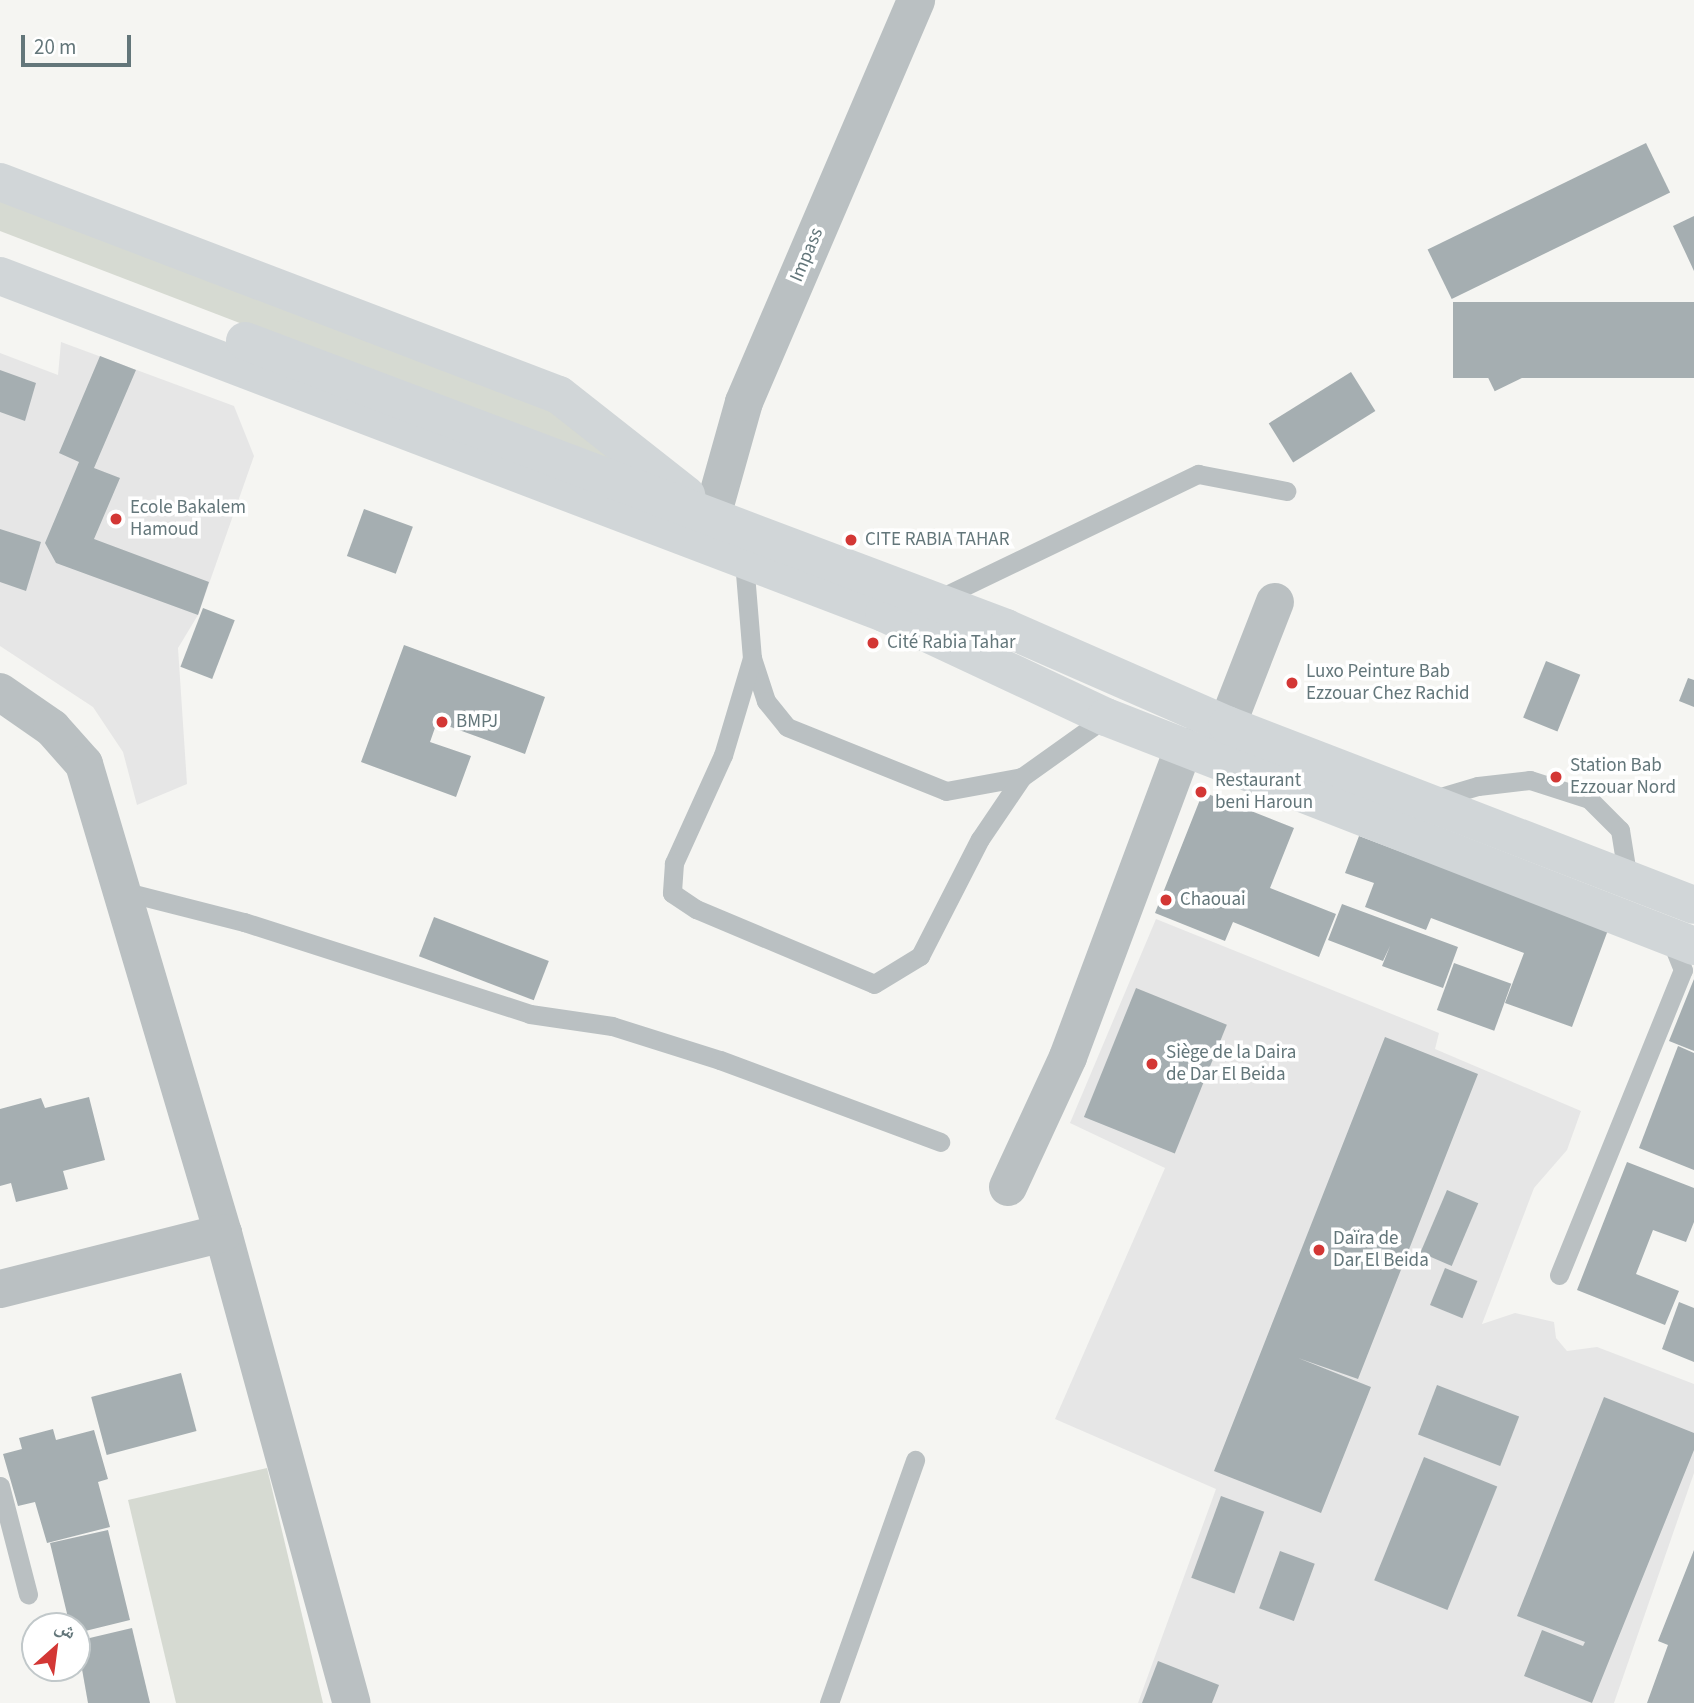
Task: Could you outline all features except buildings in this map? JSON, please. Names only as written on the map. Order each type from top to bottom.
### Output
[{"type":"highway","points":[[0,183],[559,395],[712,516]]},
{"type":"highway","points":[[0,249],[935,601],[1227,725],[1422,802],[1628,880],[1691,898]]},
{"type":"highway","points":[[0,276],[884,613],[1106,717],[1682,941]]},
{"type":"street","name":"Impass","points":[[712,516],[744,402],[916,0]]},
{"type":"street","points":[[1227,725],[1275,602]]},
{"type":"street","points":[[0,692],[52,728],[84,764],[126,892],[352,1703]]},
{"type":"street","points":[[1008,1187],[1068,1056],[1184,747]]},
{"type":"street","points":[[1682,941],[1691,898]]},
{"type":"street","points":[[0,1290],[223,1233]]},
{"type":"lane","points":[[935,601],[1198,474],[1286,491]]},
{"type":"lane","points":[[744,561],[752,658],[766,701],[787,727],[946,791],[1022,777]]},
{"type":"lane","points":[[752,658],[723,755],[674,863],[673,893],[696,909],[874,984],[920,956],[980,839],[1022,777],[1106,717]]},
{"type":"lane","points":[[1422,802],[1479,786],[1530,780],[1589,799],[1620,830],[1628,880]]},
{"type":"lane","points":[[126,892],[244,922],[530,1014],[636,1034],[940,1142]]},
{"type":"lane","points":[[1559,1275],[1683,970],[1682,941]]},
{"type":"lane","points":[[829,1703],[915,1460]]},
{"type":"lane","points":[[0,1486],[28,1594]]},
{"type":"shaded area","points":[[0,196],[539,395],[649,480],[0,231]]},
{"type":"shaded area","name":"Ecole Bakalem Hamoud","points":[[61,342],[234,406],[254,456],[198,615],[178,648],[187,784],[137,805],[123,752],[93,707],[0,646],[0,353],[58,375]]},
{"type":"shaded area","name":"Daïra de Dar El Beida","points":[[1156,919],[1439,1033],[1435,1049],[1581,1111],[1567,1150],[1534,1188],[1482,1324],[1515,1313],[1554,1322],[1556,1338],[1567,1351],[1597,1347],[1694,1384],[1694,1473],[1614,1703],[1138,1703],[1216,1489],[1055,1419],[1165,1168],[1070,1123]]},
{"type":"shaded area","points":[[267,1468],[323,1703],[176,1703],[128,1500]]},
{"type":"place","name":"Ecole Bakalem Hamoud","points":[[116,519]]},
{"type":"place","name":"CITE RABIA TAHAR","points":[[851,540]]},
{"type":"place","name":"Cité Rabia Tahar","points":[[873,643]]},
{"type":"place","name":"Luxo Peinture Bab Ezzouar Chez Rachid","points":[[1292,683]]},
{"type":"place","name":"BMPJ","points":[[442,722]]},
{"type":"place","name":"Station Bab Ezzouar Nord","points":[[1556,777]]},
{"type":"place","name":"Restaurant beni Haroun","points":[[1201,792]]},
{"type":"place","name":"Chaouai","points":[[1166,900]]},
{"type":"place","name":"Siège de la Daira de Dar El Beida","points":[[1152,1064]]},
{"type":"place","name":"Daïra de Dar El Beida","points":[[1319,1250]]}]
